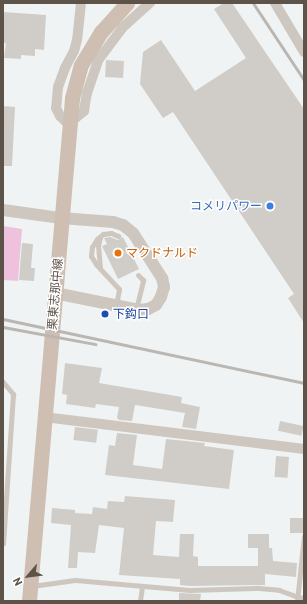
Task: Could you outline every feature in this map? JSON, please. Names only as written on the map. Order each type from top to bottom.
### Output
[{"type":"main road","name":"栗東志那中線","points":[[30,594],[68,124],[72,98],[81,65],[101,32],[124,5]]},
{"type":"street","points":[[81,3],[74,51],[65,68],[58,87],[56,108],[60,116],[68,124],[84,111],[99,59],[122,28],[150,3]]},
{"type":"street","points":[[275,3],[304,52]]},
{"type":"street","points":[[3,210],[61,218],[112,222],[123,225],[133,233],[162,278],[164,287],[161,297],[156,304],[148,309],[136,310],[55,293]]},
{"type":"street","points":[[44,417],[304,449]]},
{"type":"lane","points":[[116,306],[119,289],[91,256],[92,247],[100,238],[108,233],[118,236]]},
{"type":"lane","points":[[136,310],[143,280],[138,275]]},
{"type":"lane","points":[[3,382],[13,394],[3,544]]},
{"type":"lane","points":[[298,599],[304,536]]},
{"type":"lane","points":[[30,594],[41,586],[75,580],[190,590],[258,588],[279,590],[298,599],[304,598]]},
{"type":"lane","points":[[140,601],[142,586]]},
{"type":"shaded area","points":[[3,226],[22,229],[18,281],[3,280]]},
{"type":"building","name":"コメリパワー","points":[[224,3],[232,3],[304,109],[304,323],[288,298],[294,294],[173,112],[163,118],[140,84],[143,52],[161,40],[195,91],[246,58],[214,9]]},
{"type":"building","points":[[3,12],[46,15],[44,50],[35,49],[35,56],[21,55],[21,59],[4,58],[6,43],[3,43]]},
{"type":"building","points":[[106,60],[124,61],[123,78],[105,77]]},
{"type":"building","points":[[3,106],[15,107],[12,166],[3,166]]},
{"type":"building","name":"マクドナルド","points":[[110,237],[118,240],[123,237],[139,269],[118,279],[102,246],[107,244],[104,238]]},
{"type":"building","points":[[22,243],[33,244],[31,268],[35,268],[34,281],[19,280]]},
{"type":"building","points":[[65,363],[102,368],[99,383],[182,397],[181,403],[200,407],[196,429],[182,427],[185,413],[135,405],[132,421],[119,420],[117,418],[119,407],[96,404],[95,408],[66,404],[67,395],[62,394]]},
{"type":"building","points":[[280,421],[303,426],[301,436],[278,431]]},
{"type":"building","points":[[75,427],[98,430],[96,443],[73,440]]},
{"type":"building","points":[[117,433],[137,435],[133,465],[162,469],[166,439],[205,443],[204,446],[234,450],[229,489],[105,475],[109,445],[115,446]]},
{"type":"building","points":[[276,456],[289,457],[288,478],[275,477]]},
{"type":"building","points":[[125,496],[175,500],[173,522],[156,521],[153,555],[179,557],[180,534],[194,534],[193,556],[198,557],[198,566],[258,566],[258,548],[248,548],[248,534],[269,534],[269,548],[272,548],[273,561],[297,563],[296,577],[265,574],[265,585],[190,586],[180,585],[180,579],[119,575],[124,528],[99,525],[95,553],[78,552],[77,568],[68,568],[71,525],[51,523],[52,508],[75,510],[75,513],[92,514],[93,507],[107,509],[108,501],[124,502]]},
{"type":"building","points":[[290,518],[304,518],[304,533],[290,533]]},
{"type":"building","points":[[179,593],[201,594],[200,601],[179,601]]},
{"type":"railway","points":[[253,3],[304,80]]},
{"type":"railway","points":[[3,319],[304,383]]},
{"type":"railway","points":[[3,327],[95,344]]},
{"type":"place","name":"コメリパワー","points":[[270,206]]},
{"type":"place","name":"マクドナルド","points":[[118,253]]},
{"type":"place","name":"下鈎口","points":[[105,314]]}]
